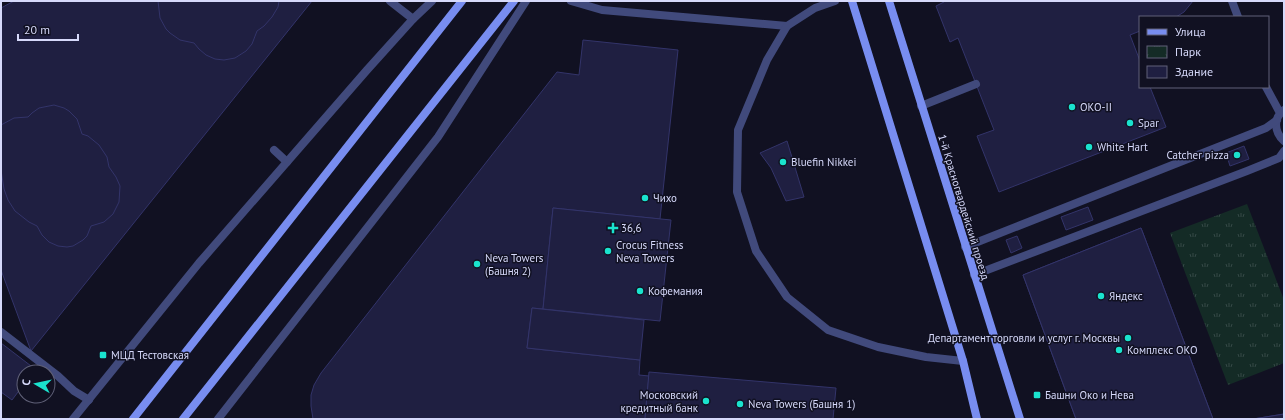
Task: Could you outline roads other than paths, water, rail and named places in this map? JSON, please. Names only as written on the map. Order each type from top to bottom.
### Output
[{"type":"main road","points":[[133,419],[462,1]]},
{"type":"main road","points":[[183,418],[418,120],[514,1]]},
{"type":"main road","points":[[852,1],[963,361],[977,419]]},
{"type":"main road","name":"1-й Красногвардейский проезд","points":[[889,1],[1020,419]]},
{"type":"street","points":[[390,1],[413,19]]},
{"type":"street","points":[[73,419],[199,263],[367,70],[413,19],[432,1]]},
{"type":"street","points":[[218,419],[438,137],[526,1]]},
{"type":"street","points":[[570,1],[602,10],[787,26]]},
{"type":"street","points":[[835,1],[816,8],[787,26],[767,60],[738,130],[737,192],[756,251],[787,297],[828,330],[878,347],[926,357],[963,361]]},
{"type":"street","points":[[1232,1],[1238,16]]},
{"type":"street","points":[[921,106],[976,84]]},
{"type":"street","points":[[1267,88],[1280,114],[1276,127],[1278,134],[1284,141]]},
{"type":"street","points":[[965,247],[1266,128],[1280,114]]},
{"type":"street","points":[[274,150],[287,162]]},
{"type":"street","points":[[974,275],[1247,171],[1279,158],[1284,151]]},
{"type":"street","points":[[1,332],[58,376],[74,391],[89,400]]},
{"type":"place","name":"ОКО-II","points":[[1072,107]]},
{"type":"place","name":"Spar","points":[[1130,123]]},
{"type":"place","name":"White Hart","points":[[1089,147]]},
{"type":"place","name":"Catcher pizza","points":[[1237,155]]},
{"type":"place","name":"Bluefin Nikkei","points":[[783,162]]},
{"type":"place","name":"Чихо","points":[[645,198]]},
{"type":"place","name":"36,6","points":[[613,228]]},
{"type":"place","name":"Crocus Fitness Neva Towers","points":[[608,251]]},
{"type":"place","name":"Neva Towers (Башня 2)","points":[[477,264]]},
{"type":"place","name":"Кофемания","points":[[640,291]]},
{"type":"place","name":"Яндекс","points":[[1101,296]]},
{"type":"place","name":"Департамент торговли и услуг г. Москвы","points":[[1128,338]]},
{"type":"place","name":"Комплекс ОКО","points":[[1119,350]]},
{"type":"place","name":"МЦД Тестовская","points":[[103,355]]},
{"type":"place","name":"Башни Око и Нева","points":[[1037,395]]},
{"type":"place","name":"Московский кредитный банк","points":[[706,401]]},
{"type":"place","name":"Neva Towers (Башня 1)","points":[[740,404]]}]
